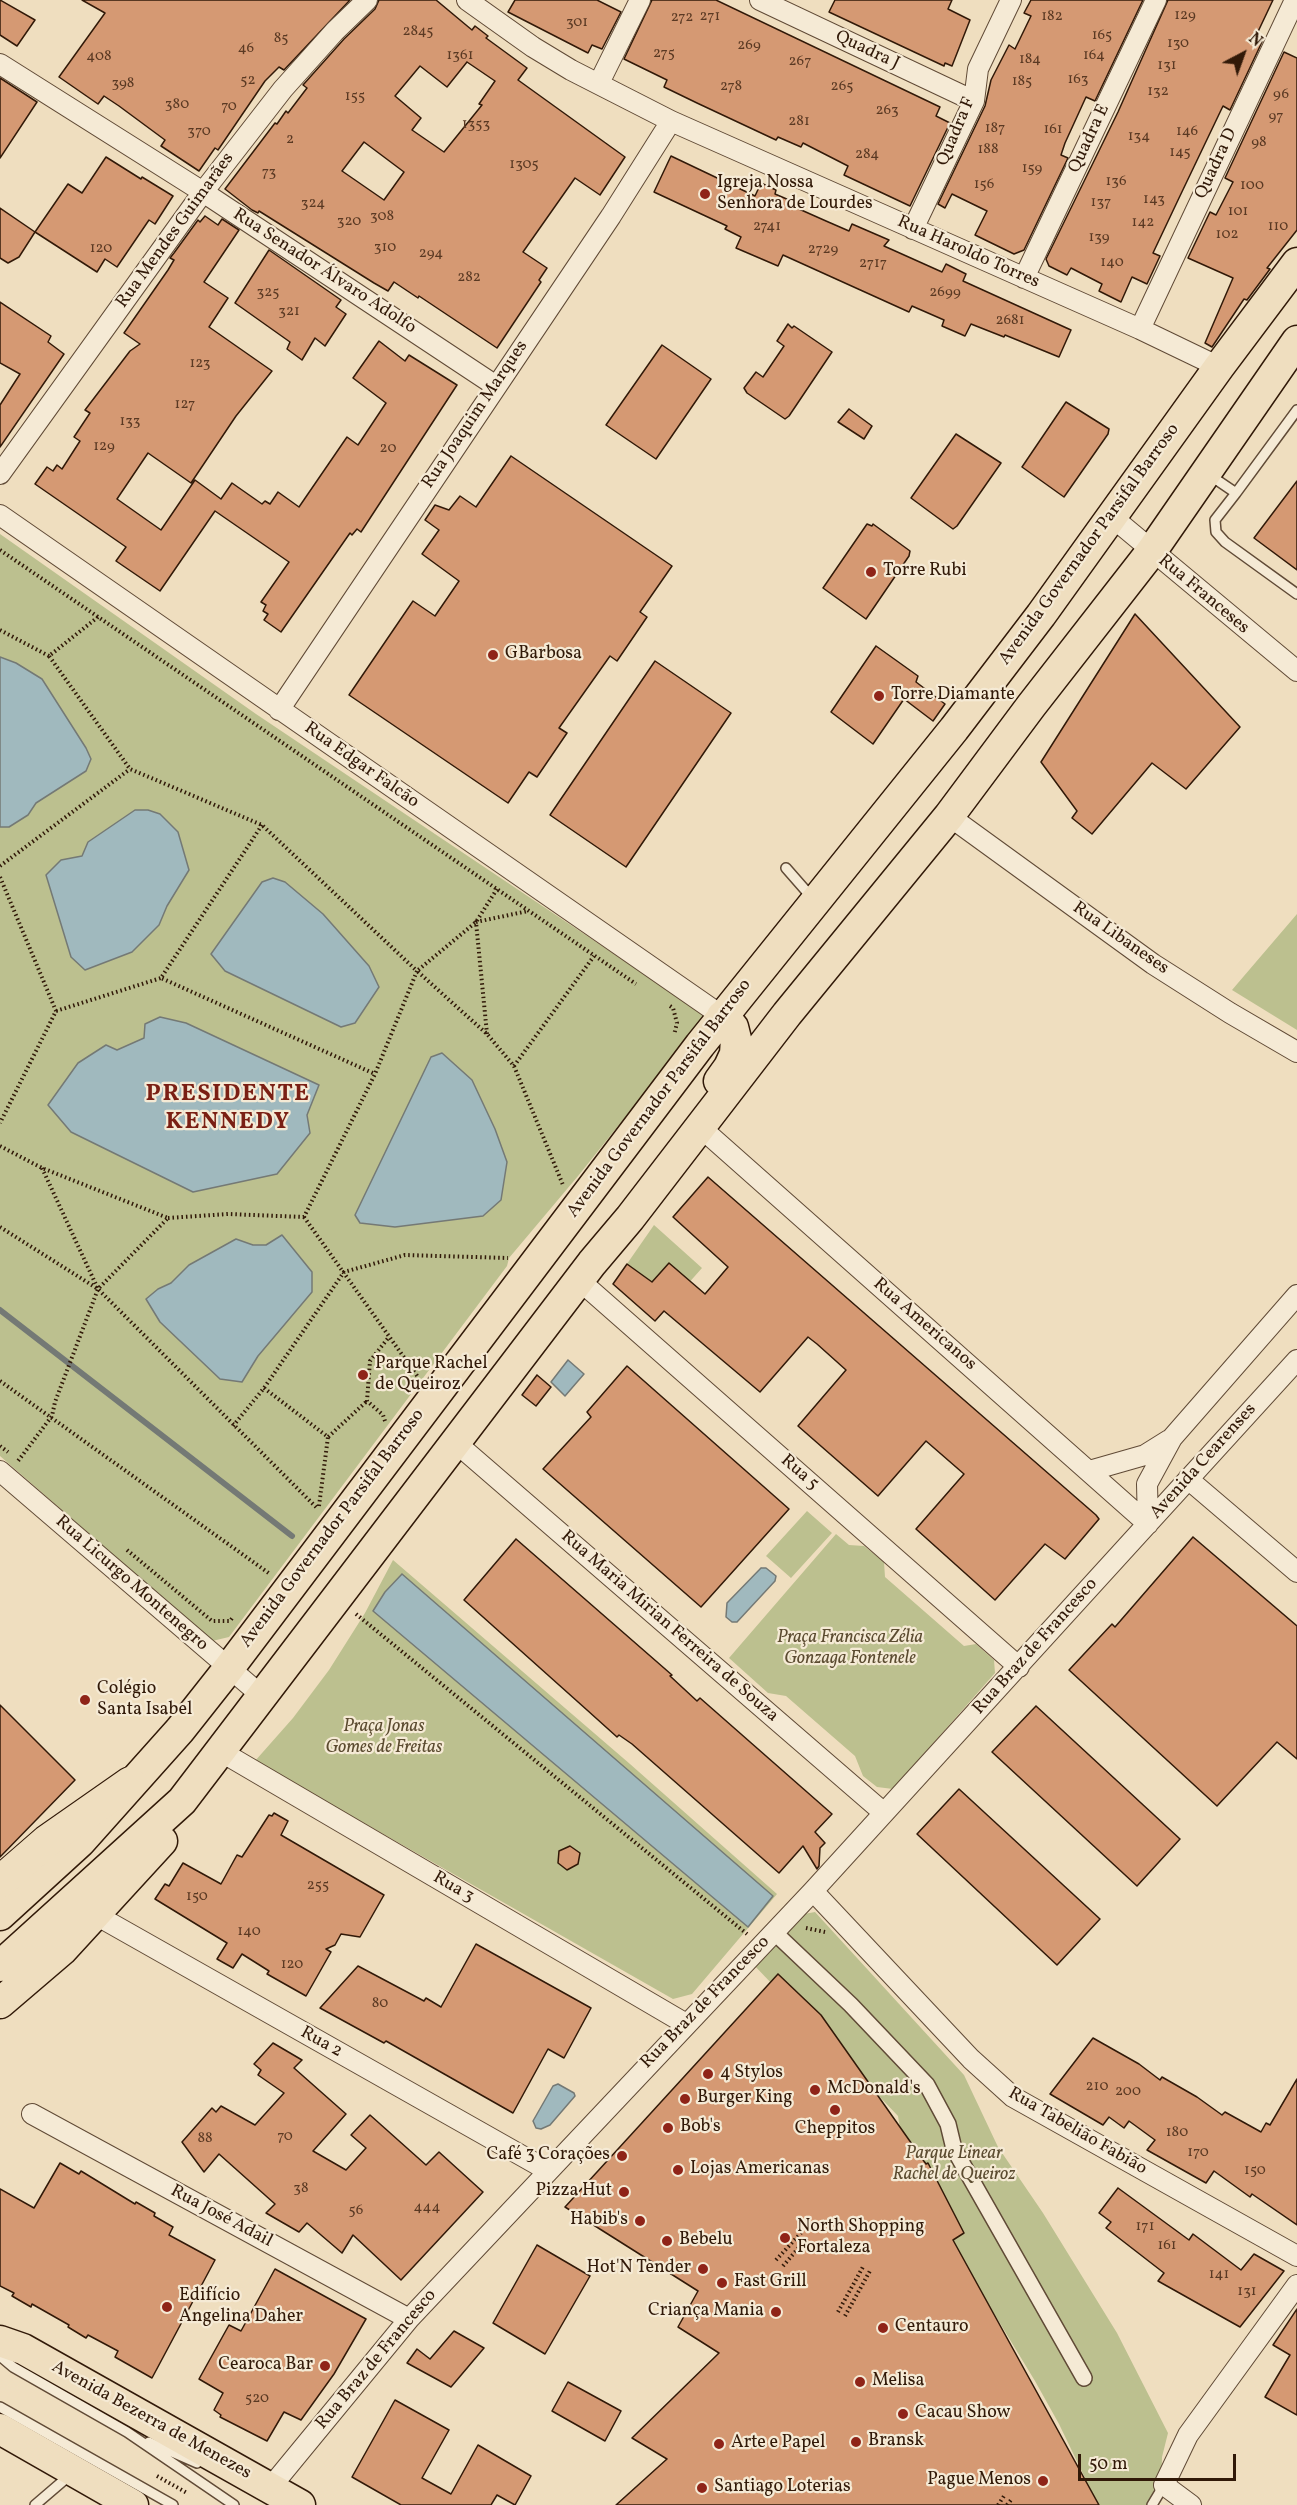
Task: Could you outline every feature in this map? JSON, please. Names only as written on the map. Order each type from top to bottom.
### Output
[{"type":"highway","points":[[0,1882],[47,1841],[130,1783]]},
{"type":"main road","name":"Avenida Governador Parsifal Barroso","points":[[0,1915],[80,1842],[130,1783],[180,1730],[229,1668],[722,1016],[954,729],[1297,263]]},
{"type":"main road","points":[[0,2003],[62,1950],[160,1844],[182,1801],[586,1271],[630,1218],[787,1014],[949,816],[1151,552],[1297,341]]},
{"type":"main road","points":[[586,1271],[618,1211],[729,1067],[735,1053],[736,1039],[733,1027],[722,1016]]},
{"type":"main road","points":[[0,1966],[182,1801]]},
{"type":"main road","name":"Avenida Bezerra de Menezes","points":[[0,2341],[23,2349],[300,2505]]},
{"type":"main road","points":[[0,2429],[133,2505]]},
{"type":"street","name":"Rua Mendes Guimarães","points":[[0,474],[203,192],[283,89],[335,31],[367,0]]},
{"type":"street","name":"Rua Haroldo Torres","points":[[467,0],[495,9],[571,70],[671,120],[1140,329],[1219,367]]},
{"type":"street","points":[[599,83],[640,0]]},
{"type":"street","name":"Quadra J","points":[[760,0],[790,6],[974,101]]},
{"type":"street","name":"Quadra F","points":[[913,229],[974,101],[978,69],[1011,0]]},
{"type":"street","name":"Quadra E","points":[[1024,278],[1156,0]]},
{"type":"street","name":"Quadra D","points":[[1140,329],[1295,0]]},
{"type":"street","name":"Rua Senador Álvaro Adolfo","points":[[0,64],[203,192],[496,386]]},
{"type":"street","name":"Rua Joaquim Marques","points":[[279,710],[611,216],[671,120]]},
{"type":"street","name":"Rua Edgar Falcão","points":[[0,514],[722,1016]]},
{"type":"street","name":"Rua Franceses","points":[[1112,517],[1151,552],[1297,671]]},
{"type":"street","name":"Rua Libaneses","points":[[949,816],[1153,964],[1297,1052]]},
{"type":"street","name":"Rua Americanos","points":[[700,1127],[1148,1524]]},
{"type":"street","name":"Rua 5","points":[[586,1271],[1019,1667]]},
{"type":"street","name":"Avenida Cearenses","points":[[1148,1524],[1147,1484],[1172,1438],[1297,1294]]},
{"type":"street","name":"Avenida Cearenses","points":[[1148,1524],[1297,1359]]},
{"type":"street","name":"Avenida Cearenses","points":[[1089,1471],[1145,1455],[1172,1438]]},
{"type":"street","name":"Rua Maria Mirian Ferreira de Souza","points":[[455,1442],[884,1813]]},
{"type":"street","name":"Rua Licurgo Montenegro","points":[[0,1471],[262,1696]]},
{"type":"street","points":[[1188,1479],[1297,1572]]},
{"type":"street","name":"Rua Braz de Francesco","points":[[270,2488],[409,2319],[547,2170],[813,1891],[1148,1524]]},
{"type":"street","name":"Rua 3","points":[[220,1751],[686,2024]]},
{"type":"street","name":"Rua Tabelião Fabião","points":[[813,1891],[971,2059],[1013,2097],[1297,2256]]},
{"type":"street","name":"Rua 2","points":[[96,1915],[547,2170]]},
{"type":"street","points":[[767,1939],[851,2005],[927,2085],[948,2124],[954,2149],[1084,2378]]},
{"type":"street","name":"Rua José Adail","points":[[32,2114],[409,2319]]},
{"type":"street","points":[[1191,2505],[1164,2485],[1188,2435],[1297,2285]]},
{"type":"lane","points":[[1297,410],[1215,519],[1216,532],[1225,542],[1297,594]]},
{"type":"lane","points":[[1206,472],[1236,493]]},
{"type":"lane","points":[[786,868],[815,901]]},
{"type":"lane","name":"Avenida Bezerra de Menezes","points":[[0,2356],[13,2367],[128,2432],[234,2505]]},
{"type":"lane","points":[[0,2407],[173,2505]]},
{"type":"lane","name":"Avenida Bezerra de Menezes","points":[[128,2432],[202,2465]]},
{"type":"lane","points":[[35,2505],[74,2471]]},
{"type":"lane","points":[[1152,2505],[1164,2485]]},
{"type":"path","points":[[0,550],[643,988]]},
{"type":"path","points":[[49,657],[98,617]]},
{"type":"path","points":[[0,630],[49,657],[130,769],[262,825],[487,1034],[514,1066],[563,1187],[570,1177]]},
{"type":"path","points":[[0,866],[130,769]]},
{"type":"path","points":[[0,1123],[56,1011],[161,978],[262,825]]},
{"type":"path","points":[[0,877],[56,1011]]},
{"type":"path","points":[[304,1216],[375,1074],[417,971],[476,922],[497,889]]},
{"type":"path","points":[[476,922],[529,911]]},
{"type":"path","points":[[476,922],[487,1034]]},
{"type":"path","points":[[514,1066],[594,956]]},
{"type":"path","points":[[161,978],[375,1074]]},
{"type":"path","points":[[663,1001],[673,1008],[677,1023],[676,1033],[669,1043]]},
{"type":"path","points":[[0,1146],[42,1168],[168,1218],[228,1214],[304,1216]]},
{"type":"path","points":[[42,1168],[98,1289]]},
{"type":"path","points":[[304,1216],[418,1378]]},
{"type":"path","points":[[27,1468],[18,1461],[52,1416],[55,1402],[98,1289],[168,1218]]},
{"type":"path","points":[[0,1227],[98,1289],[319,1510]]},
{"type":"path","points":[[233,1426],[264,1388],[344,1272],[405,1256],[511,1256],[503,1265]]},
{"type":"path","points":[[319,1510],[328,1437],[367,1401],[370,1361],[389,1337]]},
{"type":"path","points":[[412,1386],[426,1368]]},
{"type":"path","points":[[0,1381],[270,1574]]},
{"type":"path","points":[[264,1388],[328,1437]]},
{"type":"path","points":[[367,1401],[383,1415],[385,1422],[392,1413]]},
{"type":"path","points":[[0,1446],[9,1453]]},
{"type":"path","points":[[312,1519],[326,1501]]},
{"type":"path","points":[[119,1544],[212,1620],[231,1621],[237,1613]]},
{"type":"path","points":[[264,1582],[277,1565]]},
{"type":"path","points":[[336,1598],[767,1939]]},
{"type":"path","points":[[776,2260],[801,2233]]},
{"type":"path","points":[[783,2266],[807,2238]]},
{"type":"path","points":[[838,2312],[864,2265]]},
{"type":"path","points":[[845,2316],[871,2269]]},
{"type":"path","points":[[998,2505],[1004,2496]]},
{"type":"path","points":[[1007,2505],[1011,2500]]},
{"type":"green space","points":[[0,534],[256,714],[702,1013],[703,1020],[509,1258],[507,1266],[229,1637],[212,1641],[0,1456]]},
{"type":"green space","points":[[1297,914],[1297,1030],[1232,990]]},
{"type":"green space","points":[[654,1225],[702,1268],[655,1321],[613,1284]]},
{"type":"green space","points":[[807,1511],[832,1533],[791,1578],[766,1556]]},
{"type":"green space","name":"Praça Francisca Zélia Gonzaga Fontenele","points":[[836,1534],[849,1545],[864,1546],[884,1562],[885,1577],[964,1646],[976,1644],[994,1660],[995,1673],[893,1789],[877,1787],[863,1776],[855,1756],[786,1696],[768,1693],[729,1658]]},
{"type":"green space","name":"Praça Jonas Gomes de Freitas","points":[[393,1560],[777,1894],[692,1994],[673,1999],[255,1761],[293,1718],[329,1670],[365,1613]]},
{"type":"green space","name":"Parque Linear Rachel de Queiroz","points":[[815,1912],[964,2075],[998,2147],[1043,2213],[1117,2333],[1168,2433],[1162,2457],[1161,2492],[1158,2505],[1098,2505],[1059,2424],[1035,2381],[964,2264],[908,2182],[898,2116],[752,1963],[804,1914]]},
{"type":"water","points":[[0,657],[16,663],[42,679],[91,759],[86,771],[36,803],[28,815],[9,827],[0,827]]},
{"type":"water","points":[[135,810],[148,810],[160,814],[178,832],[189,870],[167,906],[159,925],[132,952],[85,970],[71,957],[46,875],[61,860],[82,856],[88,842]]},
{"type":"water","points":[[273,878],[285,882],[323,914],[369,966],[379,987],[355,1023],[341,1027],[225,971],[211,954],[262,882]]},
{"type":"water","points":[[160,1017],[186,1023],[319,1085],[307,1115],[310,1133],[277,1174],[193,1192],[71,1132],[48,1105],[78,1063],[106,1045],[117,1050],[144,1038],[145,1024]]},
{"type":"water","points":[[442,1053],[472,1080],[495,1129],[507,1162],[501,1200],[483,1216],[395,1227],[360,1223],[355,1215],[431,1057]]},
{"type":"water","points":[[282,1235],[312,1272],[312,1292],[258,1356],[242,1382],[220,1379],[160,1322],[146,1299],[158,1289],[171,1283],[189,1265],[236,1239],[253,1245],[266,1245]]},
{"type":"water","points":[[568,1360],[584,1374],[565,1396],[551,1382]]},
{"type":"water","points":[[761,1568],[766,1568],[776,1576],[775,1581],[737,1622],[732,1622],[726,1617],[727,1603]]},
{"type":"water","points":[[402,1574],[773,1896],[748,1927],[373,1611],[385,1592]]},
{"type":"water","points":[[558,2084],[574,2093],[575,2096],[550,2125],[541,2129],[536,2128],[533,2121],[553,2086]]},
{"type":"building","points":[[0,0],[35,20],[17,46],[0,35]]},
{"type":"building","points":[[82,0],[350,0],[284,70],[279,67],[265,81],[218,150],[215,148],[199,171],[161,146],[165,140],[119,106],[104,96],[98,104],[59,77],[105,13]]},
{"type":"building","points":[[379,0],[436,0],[472,30],[475,26],[488,36],[486,38],[527,68],[518,80],[625,157],[600,195],[575,178],[523,252],[547,268],[539,280],[541,282],[497,348],[394,282],[388,291],[374,283],[259,211],[258,213],[252,210],[225,189],[275,123],[277,124],[286,111],[288,113],[307,88],[303,85],[344,39],[375,9]],"holes":[[[467,62],[495,81],[479,104],[482,105],[444,152],[412,130],[421,118],[395,96],[420,66],[447,87]],[[364,142],[404,172],[384,200],[342,171]]]},
{"type":"building","points":[[515,0],[597,0],[621,12],[602,49],[592,45],[588,53],[508,12]]},
{"type":"building","points":[[652,0],[716,0],[940,107],[936,116],[950,123],[910,206],[844,175],[848,166],[803,143],[801,147],[778,137],[776,140],[697,103],[664,87],[667,80],[624,59]]},
{"type":"building","points":[[835,0],[952,0],[948,9],[970,20],[952,66],[945,63],[944,66],[829,12]]},
{"type":"building","points":[[1031,0],[1143,0],[1095,101],[1086,97],[1061,155],[1068,158],[1024,250],[1014,254],[975,235],[987,211],[952,194],[945,208],[938,204],[985,106],[991,80],[1009,45],[1015,49],[1031,16],[1024,13]]},
{"type":"building","points":[[1168,0],[1273,0],[1255,38],[1262,42],[1230,110],[1223,106],[1153,253],[1160,256],[1147,284],[1132,277],[1121,302],[1099,291],[1102,284],[1071,268],[1067,275],[1049,266],[1046,259],[1118,112]]},
{"type":"building","points":[[1284,52],[1297,58],[1297,230],[1267,268],[1270,269],[1247,300],[1244,299],[1212,347],[1205,343],[1233,278],[1188,258],[1210,212],[1216,215],[1233,182],[1225,178]]},
{"type":"building","points":[[0,78],[37,102],[0,158]]},
{"type":"building","points":[[671,156],[755,196],[761,183],[776,190],[775,194],[789,200],[788,202],[799,209],[826,221],[849,231],[852,224],[889,240],[884,246],[942,272],[946,264],[966,274],[963,281],[1071,330],[1059,357],[971,324],[965,336],[942,326],[944,320],[912,306],[909,312],[783,255],[778,266],[736,248],[741,237],[725,229],[727,226],[654,192]]},
{"type":"building","points":[[106,157],[173,196],[155,224],[149,220],[117,267],[105,259],[97,272],[35,232],[68,184],[82,193]]},
{"type":"building","points":[[0,208],[35,232],[19,257],[8,263],[0,258]]},
{"type":"building","points":[[205,216],[218,225],[222,219],[239,230],[204,282],[228,298],[209,327],[272,371],[236,416],[191,483],[148,453],[117,499],[161,530],[195,480],[221,499],[232,483],[262,504],[265,501],[270,504],[278,492],[299,507],[347,437],[358,445],[386,403],[353,378],[379,341],[405,361],[409,355],[457,385],[361,532],[357,529],[352,535],[350,533],[281,632],[264,620],[268,614],[263,611],[266,605],[261,602],[289,562],[215,511],[160,591],[116,561],[126,547],[35,484],[47,467],[53,471],[57,465],[62,469],[80,441],[74,437],[90,413],[85,410],[130,351],[140,344],[124,333],[168,270],[174,260],[170,258],[198,220],[200,222]]},
{"type":"building","points":[[269,250],[341,300],[336,307],[346,314],[325,346],[315,338],[302,360],[287,349],[290,342],[235,303]]},
{"type":"building","points":[[0,302],[51,336],[48,342],[64,354],[0,447],[0,405],[20,374],[0,363]]},
{"type":"building","points":[[788,324],[832,352],[785,419],[747,393],[744,388],[756,372],[763,377],[784,346],[777,341]]},
{"type":"building","points":[[662,345],[711,379],[656,459],[606,425]]},
{"type":"building","points":[[1066,402],[1109,429],[1108,434],[1064,497],[1022,467]]},
{"type":"building","points":[[849,409],[872,426],[864,439],[838,422]]},
{"type":"building","points":[[956,434],[1001,463],[953,529],[911,498]]},
{"type":"building","name":"GBarbosa","points":[[511,456],[672,566],[640,612],[647,617],[617,661],[610,656],[559,728],[567,733],[537,777],[529,772],[508,803],[349,695],[413,601],[435,616],[459,581],[422,554],[439,530],[425,520],[435,505],[449,510],[460,496],[476,507]]},
{"type":"building","points":[[1297,481],[1297,570],[1254,538]]},
{"type":"building","name":"Torre Rubi","points":[[867,524],[872,526],[873,524],[910,551],[909,556],[866,619],[823,588]]},
{"type":"building","points":[[1135,614],[1240,727],[1186,789],[1152,763],[1092,834],[1072,818],[1077,811],[1041,762]]},
{"type":"building","name":"Torre Diamante","points":[[876,646],[918,676],[916,682],[945,704],[933,721],[904,699],[873,744],[831,712]]},
{"type":"building","points":[[655,661],[731,713],[626,867],[550,815]]},
{"type":"building","points":[[708,1177],[1096,1515],[1099,1519],[1065,1559],[1045,1544],[995,1600],[916,1529],[964,1474],[926,1441],[878,1496],[798,1426],[846,1370],[817,1344],[808,1337],[760,1392],[664,1311],[655,1321],[613,1284],[627,1264],[652,1282],[669,1263],[705,1294],[728,1267],[673,1217]]},
{"type":"building","points":[[627,1366],[789,1509],[701,1607],[543,1469],[591,1417],[587,1412]]},
{"type":"building","points":[[537,1375],[551,1387],[536,1406],[522,1395]]},
{"type":"building","points":[[1193,1537],[1297,1626],[1297,1759],[1277,1742],[1217,1806],[1069,1670],[1112,1624],[1115,1627]]},
{"type":"building","points":[[516,1539],[672,1675],[670,1676],[697,1701],[700,1698],[832,1814],[815,1832],[825,1843],[820,1848],[817,1869],[803,1846],[779,1873],[632,1744],[619,1735],[617,1737],[464,1600]]},
{"type":"building","points":[[0,1705],[75,1780],[0,1857]]},
{"type":"building","points":[[1036,1706],[1180,1839],[1137,1886],[992,1752]]},
{"type":"building","points":[[959,1789],[1100,1919],[1057,1965],[917,1834]]},
{"type":"building","points":[[274,1813],[288,1821],[281,1835],[384,1895],[360,1937],[341,1934],[335,1945],[326,1949],[331,1952],[306,1996],[267,1974],[269,1971],[242,1954],[233,1968],[217,1959],[227,1943],[155,1899],[165,1884],[169,1886],[183,1863],[221,1884],[237,1855],[242,1857],[269,1815],[272,1816]]},
{"type":"building","points":[[570,1846],[580,1853],[578,1864],[567,1870],[558,1863],[559,1851]]},
{"type":"building","points":[[476,1944],[591,2008],[564,2058],[548,2049],[513,2113],[386,2041],[384,2043],[320,2008],[358,1966],[424,2001],[426,1998],[441,2007]]},
{"type":"building","name":"North Shopping Fortaleza","points":[[778,1974],[821,2015],[926,2164],[928,2163],[964,2233],[953,2240],[1099,2505],[616,2505],[667,2459],[632,2438],[719,2353],[678,2327],[698,2291],[565,2207]]},
{"type":"building","points":[[1093,2038],[1139,2064],[1160,2080],[1162,2077],[1197,2097],[1222,2115],[1225,2112],[1261,2132],[1266,2123],[1270,2125],[1297,2079],[1297,2225],[1252,2194],[1250,2197],[1214,2171],[1206,2183],[1147,2150],[1155,2140],[1129,2121],[1124,2128],[1109,2117],[1103,2125],[1050,2094]]},
{"type":"building","points":[[273,2043],[302,2060],[294,2068],[346,2114],[313,2151],[346,2170],[366,2148],[351,2135],[370,2115],[426,2165],[439,2152],[483,2192],[401,2280],[353,2235],[342,2253],[307,2223],[299,2232],[266,2213],[275,2204],[219,2154],[204,2172],[182,2142],[212,2108],[216,2112],[221,2106],[255,2125],[284,2093],[258,2075],[261,2070],[254,2064]]},
{"type":"building","points":[[60,2163],[79,2174],[81,2171],[135,2204],[136,2202],[155,2213],[154,2216],[173,2227],[169,2235],[215,2260],[152,2378],[115,2357],[118,2351],[88,2335],[86,2338],[68,2327],[69,2325],[32,2304],[31,2307],[12,2296],[14,2293],[0,2286],[0,2189],[34,2208]]},
{"type":"building","points":[[1118,2188],[1189,2240],[1193,2234],[1241,2270],[1254,2254],[1284,2271],[1240,2327],[1158,2281],[1164,2273],[1106,2228],[1111,2222],[1099,2213]]},
{"type":"building","points":[[537,2245],[590,2276],[545,2354],[493,2323]]},
{"type":"building","points":[[275,2269],[366,2319],[334,2374],[301,2420],[284,2412],[267,2441],[220,2417],[221,2415],[214,2410],[223,2393],[199,2379],[229,2325],[241,2331]]},
{"type":"building","points":[[1297,2309],[1297,2415],[1265,2397],[1290,2355],[1273,2345]]},
{"type":"building","points":[[454,2331],[484,2348],[451,2387],[407,2363],[417,2349],[430,2359]]},
{"type":"building","points":[[568,2382],[621,2411],[605,2441],[552,2411]]},
{"type":"building","points":[[395,2400],[449,2430],[422,2478],[451,2494],[478,2445],[531,2476],[515,2505],[497,2495],[491,2505],[401,2505],[352,2477]]},
{"type":"waterway","points":[[0,1310],[292,1536]]},
{"type":"place","name":"Igreja Nossa Senhora de Lourdes","points":[[705,194]]},
{"type":"place","name":"Torre Rubi","points":[[871,572]]},
{"type":"place","name":"GBarbosa","points":[[493,655]]},
{"type":"place","name":"Torre Diamante","points":[[879,696]]},
{"type":"place","name":"Parque Rachel de Queiroz","points":[[363,1375]]},
{"type":"place","name":"Colégio Santa Isabel","points":[[85,1700]]},
{"type":"place","name":"4 Stylos","points":[[708,2074]]},
{"type":"place","name":"McDonald's","points":[[815,2090]]},
{"type":"place","name":"Burger King","points":[[685,2099]]},
{"type":"place","name":"Cheppitos","points":[[835,2110]]},
{"type":"place","name":"Bob's","points":[[668,2128]]},
{"type":"place","name":"Café 3 Corações","points":[[622,2156]]},
{"type":"place","name":"Lojas Americanas","points":[[678,2170]]},
{"type":"place","name":"Pizza Hut","points":[[624,2192]]},
{"type":"place","name":"Habib's","points":[[640,2221]]},
{"type":"place","name":"North Shopping Fortaleza","points":[[785,2238]]},
{"type":"place","name":"Bebelu","points":[[667,2241]]},
{"type":"place","name":"Hot'N Tender","points":[[703,2269]]},
{"type":"place","name":"Fast Grill","points":[[722,2283]]},
{"type":"place","name":"Edifício Angelina Daher","points":[[167,2307]]},
{"type":"place","name":"Criança Mania","points":[[776,2312]]},
{"type":"place","name":"Centauro","points":[[883,2328]]},
{"type":"place","name":"Cearoca Bar","points":[[325,2366]]},
{"type":"place","name":"Melisa","points":[[860,2382]]},
{"type":"place","name":"Cacau Show","points":[[903,2414]]},
{"type":"place","name":"Bransk","points":[[856,2442]]},
{"type":"place","name":"Arte e Papel","points":[[719,2444]]},
{"type":"place","name":"Pague Menos","points":[[1043,2481]]},
{"type":"place","name":"Santiago Loterias","points":[[702,2488]]},
{"type":"district","name":"PRESIDENTE KENNEDY","points":[[228,1110]]}]
